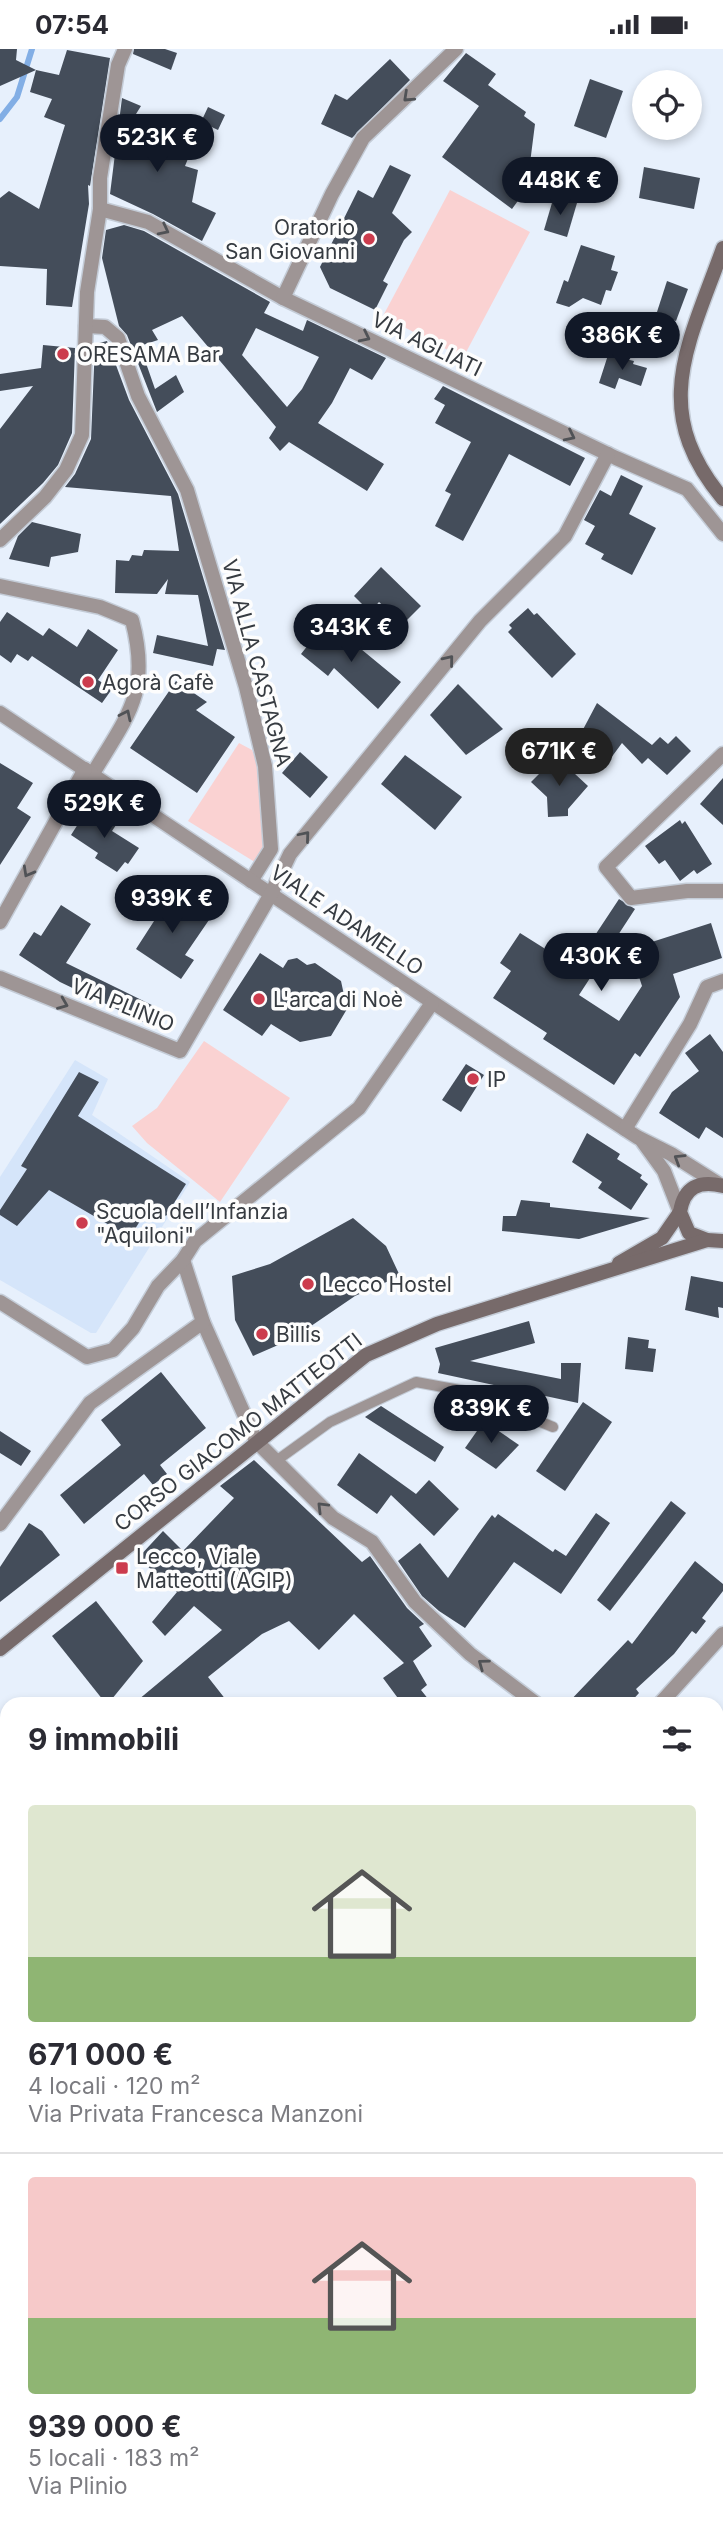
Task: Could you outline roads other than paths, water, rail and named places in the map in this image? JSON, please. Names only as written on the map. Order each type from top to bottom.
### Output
[{"type":"street","points":[[0,540],[59,479],[82,435],[87,356],[87,292],[100,209],[104,153],[118,65],[125,49]]},
{"type":"street","points":[[283,297],[332,194],[363,138],[456,49]]},
{"type":"street","name":"VIA AGLIATI","points":[[100,209],[148,222],[283,297],[608,454],[687,489],[723,534]]},
{"type":"street","points":[[723,248],[686,354],[679,392],[686,439],[707,480],[723,499]]},
{"type":"street","name":"VIA ALLA CASTAGNA","points":[[86,326],[105,327],[118,338],[138,395],[187,490],[246,687],[265,766],[271,849],[251,881]]},
{"type":"street","points":[[271,894],[290,854],[480,621],[565,536],[608,454]]},
{"type":"street","points":[[0,586],[100,607],[132,620],[141,652],[139,688],[0,922]]},
{"type":"street","name":"VIALE ADAMELLO","points":[[0,713],[432,1003],[631,1133],[671,1154],[721,1186]]},
{"type":"street","points":[[723,754],[606,867],[631,898],[687,891],[723,891]]},
{"type":"street","name":"VIA PLINIO","points":[[0,978],[180,1051],[271,894]]},
{"type":"street","points":[[631,1133],[707,987],[723,981]]},
{"type":"street","points":[[0,1302],[87,1357],[113,1350],[133,1328],[158,1286],[183,1261],[195,1241],[359,1108],[432,1003]]},
{"type":"street","name":"VIALE ADAMELLO","points":[[631,1133],[664,1171],[680,1212]]},
{"type":"street","name":"CORSO GIACOMO MATTEOTTI","points":[[609,1271],[662,1238],[680,1212],[687,1191],[707,1183],[721,1186]]},
{"type":"street","points":[[680,1212],[689,1233],[707,1240],[723,1241]]},
{"type":"street","name":"CORSO GIACOMO MATTEOTTI","points":[[0,1650],[346,1369],[384,1345],[437,1324],[707,1240]]},
{"type":"street","points":[[183,1261],[203,1322],[256,1441],[333,1518],[372,1542],[415,1602],[470,1654],[527,1697]]},
{"type":"street","points":[[0,1524],[90,1403],[203,1322]]},
{"type":"street","points":[[666,1697],[723,1634]]},
{"type":"lane","points":[[276,1461],[330,1422],[416,1382],[466,1391],[553,1426]]},
{"type":"waterway","points":[[0,119],[17,97],[32,49]]},
{"type":"place","name":"Oratorio San Giovanni","points":[[369,239]]},
{"type":"place","name":"ORESAMA Bar","points":[[63,354]]},
{"type":"place","name":"Agorà Cafè","points":[[88,682]]},
{"type":"place","name":"L'arca di Noè","points":[[259,999]]},
{"type":"place","name":"IP","points":[[473,1079]]},
{"type":"place","name":"Scuola dell’Infanzia \"Aquiloni\"","points":[[82,1223]]},
{"type":"place","name":"Lecco Hostel","points":[[308,1284]]},
{"type":"place","name":"Billis","points":[[262,1334]]},
{"type":"place","name":"Lecco, Viale Matteotti (AGIP)","points":[[122,1568]]}]
